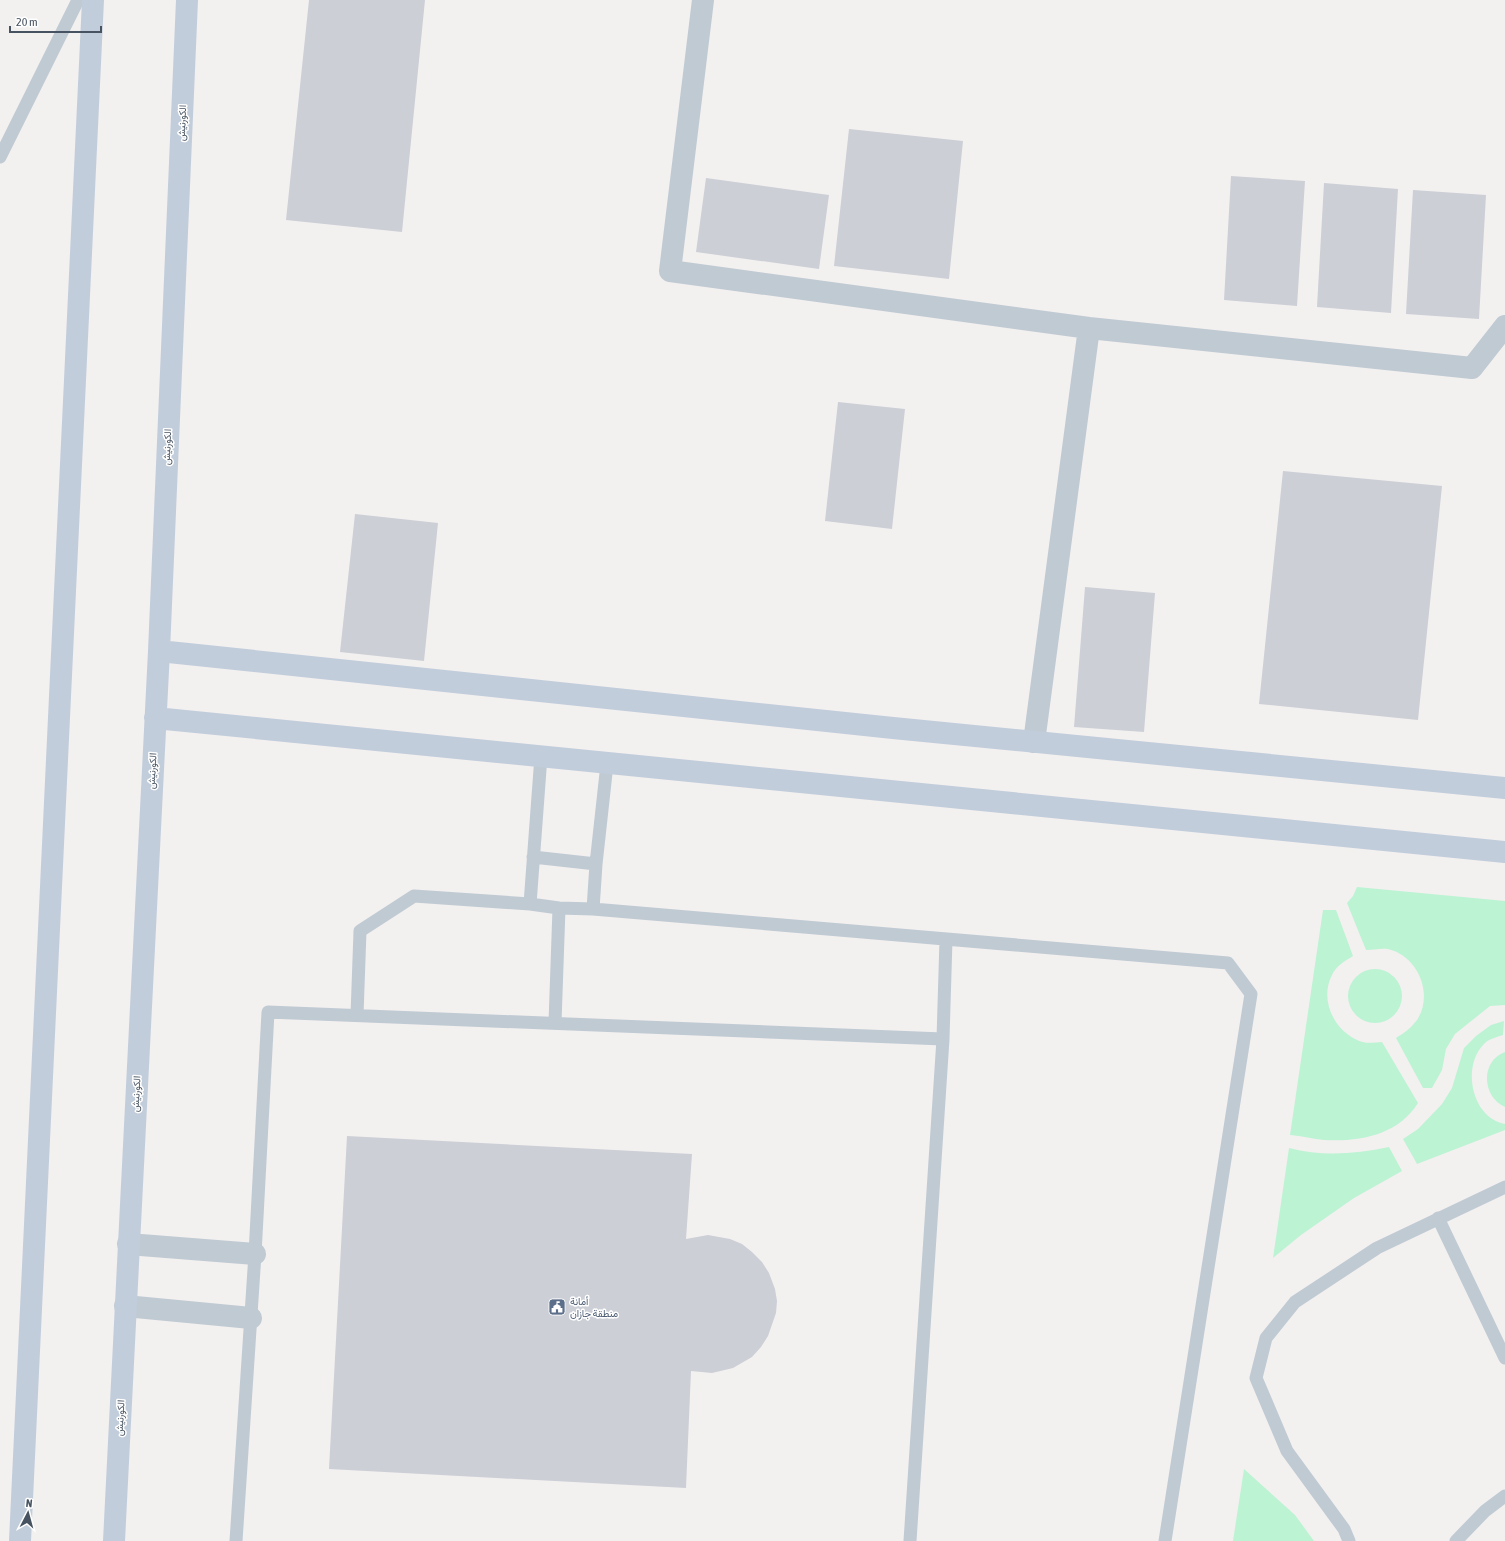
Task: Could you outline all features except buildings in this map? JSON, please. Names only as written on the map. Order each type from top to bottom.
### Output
[{"type":"main road","points":[[20,1541],[93,0]]},
{"type":"main road","name":"الكورنيش","points":[[114,1541],[155,718],[187,0]]},
{"type":"main road","points":[[158,651],[1034,742],[1505,788]]},
{"type":"main road","points":[[155,718],[1505,852]]},
{"type":"street","points":[[703,0],[670,271],[1089,328],[1472,368],[1505,326]]},
{"type":"street","points":[[1034,742],[1089,328]]},
{"type":"street","points":[[128,1244],[255,1254]]},
{"type":"street","points":[[125,1306],[252,1318]]},
{"type":"lane","points":[[0,157],[78,0]]},
{"type":"lane","points":[[530,904],[541,756]]},
{"type":"lane","points":[[593,909],[596,864],[607,764]]},
{"type":"lane","points":[[533,857],[596,864]]},
{"type":"lane","points":[[356,1015],[360,932],[414,896],[530,904],[559,908],[593,909],[1228,963],[1251,994],[1165,1541]]},
{"type":"lane","points":[[555,1023],[559,908]]},
{"type":"lane","points":[[910,1541],[943,1039],[946,939]]},
{"type":"lane","points":[[236,1541],[252,1318],[268,1012],[943,1039]]},
{"type":"lane","points":[[1349,1541],[1344,1529],[1287,1451],[1256,1378],[1266,1338],[1295,1302],[1377,1248],[1505,1186]]},
{"type":"lane","points":[[1438,1218],[1505,1358]]},
{"type":"lane","points":[[1456,1541],[1485,1511],[1505,1496]]},
{"type":"green space","points":[[1357,887],[1505,901],[1505,1005],[1490,1006],[1455,1034],[1446,1049],[1442,1070],[1432,1088],[1423,1088],[1396,1038],[1405,1032],[1417,1020],[1422,1010],[1424,999],[1420,977],[1408,959],[1399,953],[1388,949],[1366,950],[1347,903],[1353,896]]},
{"type":"green space","points":[[1323,910],[1336,910],[1353,956],[1336,969],[1329,984],[1327,993],[1328,1002],[1334,1020],[1347,1034],[1358,1041],[1368,1043],[1382,1042],[1418,1103],[1410,1114],[1400,1123],[1377,1134],[1351,1140],[1324,1140],[1290,1135]]},
{"type":"green space","points":[[1370,969],[1380,969],[1390,973],[1398,981],[1402,991],[1402,1001],[1398,1011],[1390,1019],[1380,1023],[1370,1023],[1360,1019],[1352,1011],[1348,1001],[1348,991],[1352,981],[1360,973]]},
{"type":"green space","points":[[1504,1021],[1503,1035],[1486,1042],[1477,1054],[1473,1065],[1472,1078],[1478,1102],[1485,1112],[1494,1120],[1505,1124],[1505,1130],[1417,1164],[1403,1139],[1418,1129],[1442,1104],[1452,1088],[1464,1048],[1476,1036],[1491,1025]]},
{"type":"green space","points":[[1505,1052],[1505,1107],[1497,1102],[1492,1095],[1488,1088],[1487,1079],[1491,1063]]},
{"type":"green space","points":[[1389,1147],[1402,1171],[1354,1198],[1301,1235],[1273,1258],[1289,1148],[1314,1153],[1339,1154]]},
{"type":"green space","points":[[1244,1469],[1295,1515],[1314,1541],[1233,1541]]},
{"type":"place","name":"أمانة منطقة جازان","points":[[557,1307]]}]
